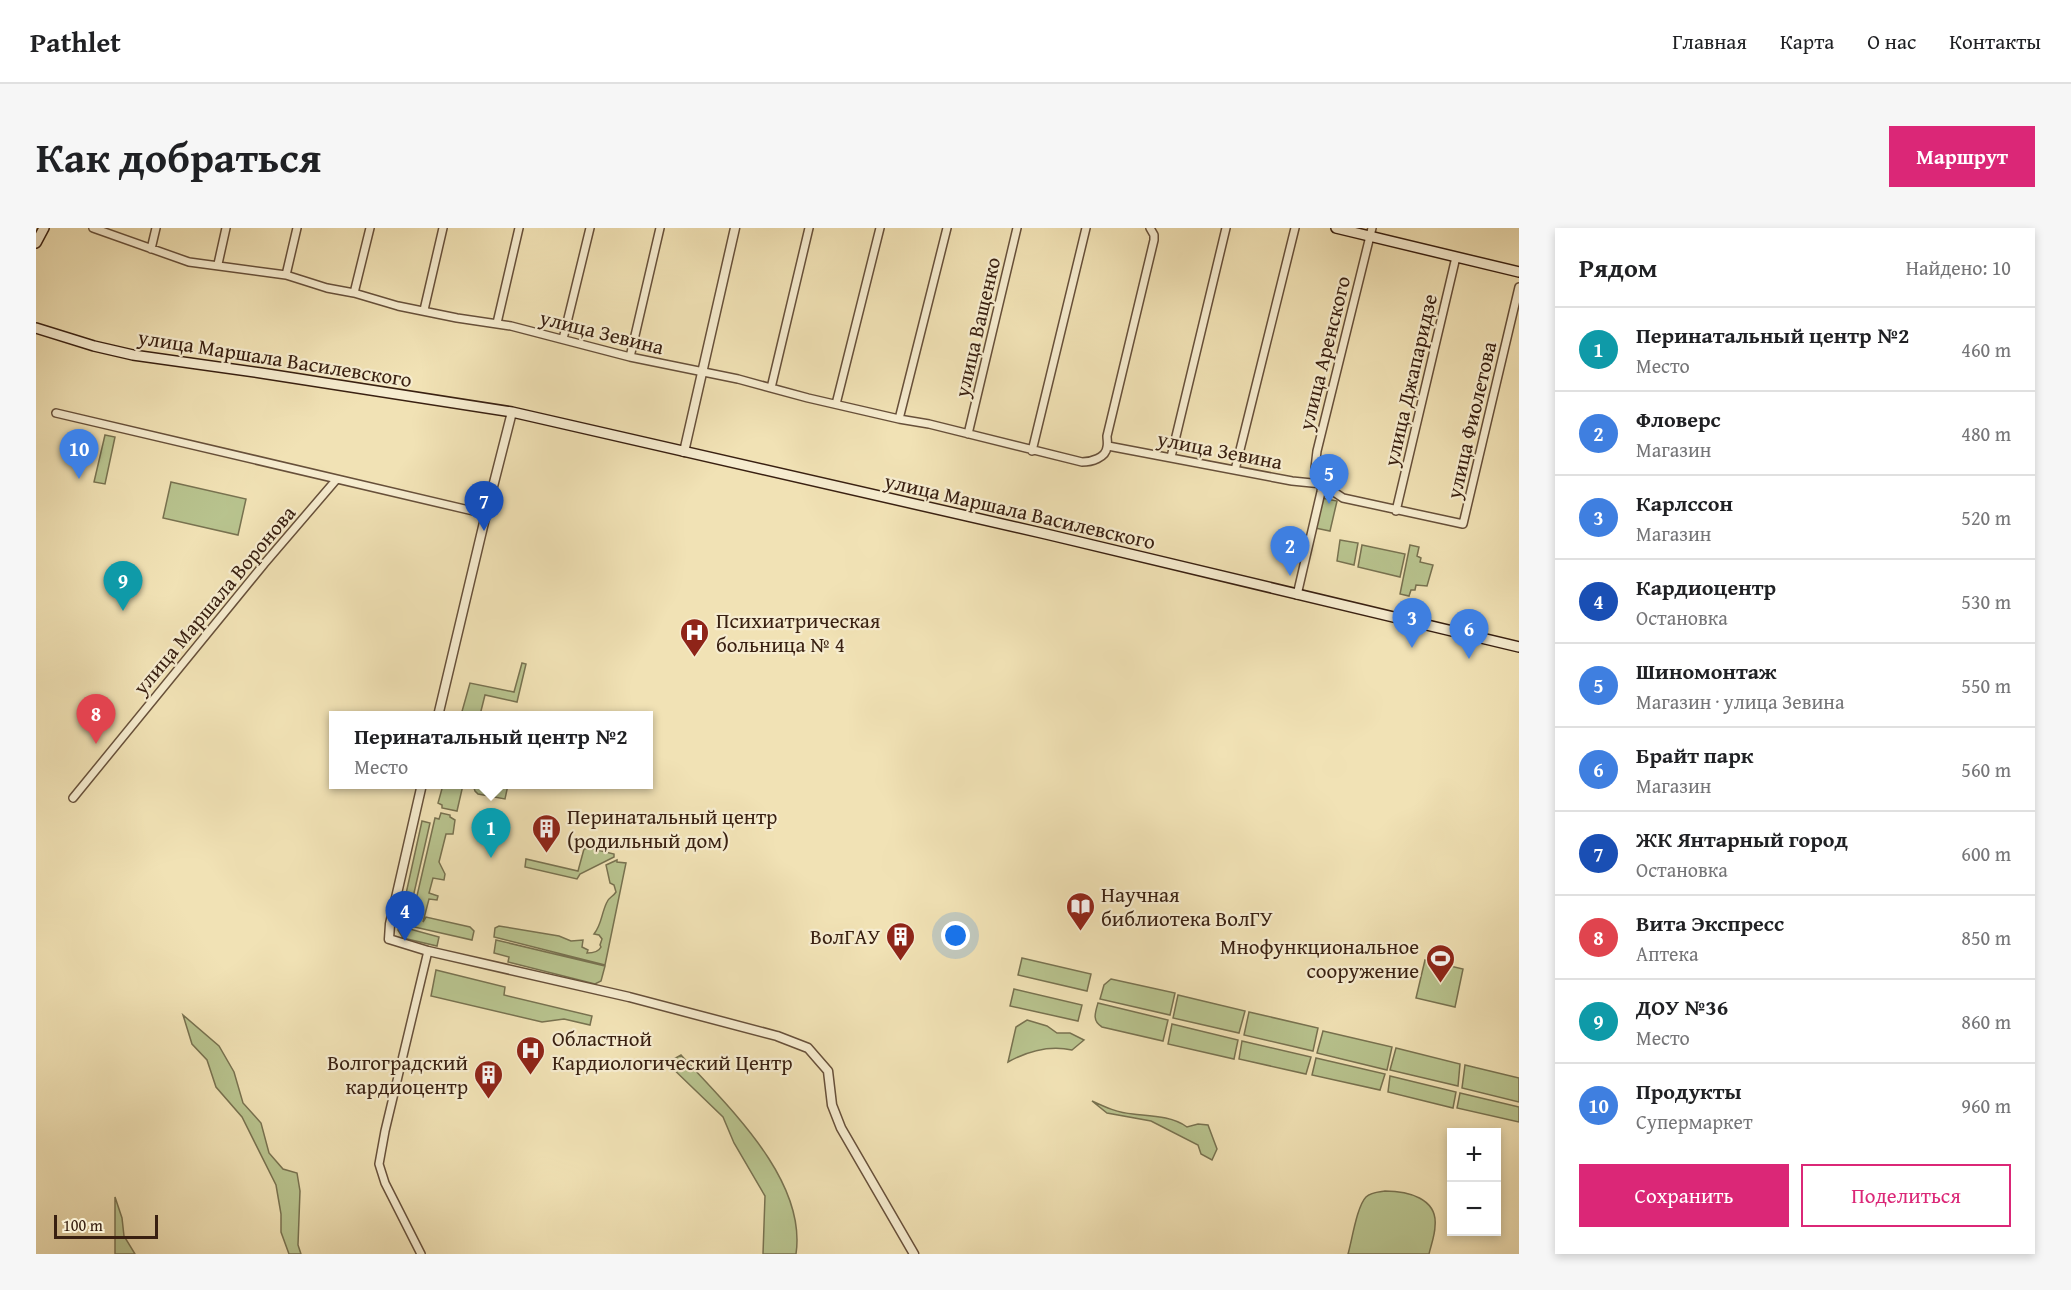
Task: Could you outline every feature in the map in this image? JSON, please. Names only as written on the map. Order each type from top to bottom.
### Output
[{"type":"main road","points":[[36,243],[44,228]]},
{"type":"main road","points":[[1336,228],[1371,232],[1456,257],[1519,272]]},
{"type":"main road","name":"улица Маршала Василевского","points":[[36,328],[133,355],[512,412],[1046,534],[1519,647]]},
{"type":"street","name":"улица Зевина","points":[[93,228],[189,262],[218,264],[286,275],[386,303],[457,318],[497,323],[630,357],[738,379],[1082,462],[1094,461],[1105,453],[1108,446],[1292,481],[1322,484],[1343,498],[1463,524]]},
{"type":"street","points":[[151,249],[156,228]]},
{"type":"street","points":[[218,264],[226,228]]},
{"type":"street","points":[[286,275],[297,228]]},
{"type":"street","points":[[354,293],[370,228]]},
{"type":"street","points":[[424,310],[443,228]]},
{"type":"street","points":[[497,323],[519,228]]},
{"type":"street","points":[[563,339],[590,228]]},
{"type":"street","points":[[630,357],[660,228]]},
{"type":"street","points":[[684,452],[735,228]]},
{"type":"street","points":[[771,388],[809,228]]},
{"type":"street","points":[[836,404],[880,228]]},
{"type":"street","points":[[899,419],[947,228]]},
{"type":"street","name":"улица Ващенко","points":[[968,434],[1017,228]]},
{"type":"street","points":[[1032,451],[1086,228]]},
{"type":"street","points":[[1108,446],[1107,436],[1154,240],[1150,228]]},
{"type":"street","points":[[1171,457],[1226,228]]},
{"type":"street","points":[[1235,470],[1295,228]]},
{"type":"street","name":"улица Аренского","points":[[1322,484],[1316,479],[1317,452],[1371,232]]},
{"type":"street","name":"улица Джапаридзе","points":[[1396,511],[1456,257]]},
{"type":"street","name":"улица Фиолетова","points":[[1463,524],[1519,287]]},
{"type":"street","points":[[439,711],[512,412]]},
{"type":"street","points":[[56,413],[486,514]]},
{"type":"street","name":"улица Маршала Воронова","points":[[73,798],[264,564],[336,480]]},
{"type":"street","points":[[1297,595],[1322,484]]},
{"type":"street","points":[[421,789],[390,924],[389,939],[428,951],[629,997],[777,1036],[808,1048],[828,1071],[832,1105],[841,1128],[914,1254]]},
{"type":"street","points":[[421,1254],[385,1183],[379,1164],[428,951]]},
{"type":"green space","points":[[105,435],[115,437],[105,484],[94,482]]},
{"type":"green space","points":[[171,482],[246,499],[238,535],[163,518]]},
{"type":"green space","points":[[1322,498],[1337,501],[1330,531],[1315,528]]},
{"type":"green space","points":[[1340,540],[1358,543],[1354,565],[1337,561]]},
{"type":"green space","points":[[1362,545],[1405,554],[1400,577],[1358,567]]},
{"type":"green space","points":[[1410,545],[1419,547],[1417,556],[1421,558],[1420,562],[1433,565],[1427,586],[1416,585],[1415,590],[1411,590],[1409,596],[1400,594]]},
{"type":"green space","points":[[522,663],[526,664],[517,702],[485,695],[481,711],[462,711],[470,683],[514,692]]},
{"type":"green space","points":[[442,789],[462,789],[457,811],[442,808],[442,805],[438,803]]},
{"type":"green space","points":[[474,789],[507,789],[505,799],[478,794]]},
{"type":"green space","points":[[441,813],[450,815],[455,820],[453,834],[446,834],[439,862],[445,874],[444,880],[433,878],[429,893],[438,896],[437,900],[429,899],[423,922],[426,917],[470,927],[474,931],[472,940],[410,926],[435,818],[439,819]]},
{"type":"green space","points":[[422,821],[430,823],[406,928],[439,937],[437,946],[403,938],[398,930]]},
{"type":"green space","points":[[589,848],[614,854],[614,857],[580,874],[577,879],[525,867],[526,859],[578,871],[584,849]]},
{"type":"green space","points":[[617,860],[617,862],[626,863],[605,965],[494,937],[495,928],[499,926],[559,936],[571,941],[583,940],[582,947],[588,950],[587,953],[597,951],[601,947],[602,939],[599,935],[594,934],[608,900],[616,892],[614,885],[610,883],[606,865]]},
{"type":"green space","points":[[496,940],[605,966],[601,981],[595,984],[508,962],[509,957],[494,953]]},
{"type":"green space","points":[[1022,958],[1091,974],[1087,991],[1018,975]]},
{"type":"green space","name":"Мнофункциональное сооружение","points":[[1425,960],[1463,969],[1455,1007],[1416,998]]},
{"type":"green space","points":[[436,970],[505,987],[504,995],[592,1016],[590,1025],[564,1019],[542,1022],[431,996]]},
{"type":"green space","points":[[1111,979],[1175,993],[1170,1015],[1100,999],[1104,985]]},
{"type":"green space","points":[[1014,989],[1082,1005],[1078,1021],[1010,1006]]},
{"type":"green space","points":[[1178,995],[1245,1011],[1239,1033],[1173,1018]]},
{"type":"green space","points":[[1098,1003],[1168,1020],[1163,1041],[1102,1027],[1095,1013]]},
{"type":"green space","points":[[1249,1012],[1318,1028],[1313,1051],[1244,1035]]},
{"type":"green space","points":[[183,1015],[219,1046],[234,1072],[243,1103],[261,1123],[269,1153],[283,1169],[297,1173],[300,1191],[298,1245],[301,1254],[289,1254],[281,1232],[281,1214],[276,1185],[242,1117],[216,1087],[207,1060],[192,1044]]},
{"type":"green space","points":[[1027,1020],[1047,1026],[1057,1033],[1070,1033],[1084,1040],[1072,1050],[1055,1048],[1039,1050],[1008,1062],[1016,1027]]},
{"type":"green space","points":[[1172,1024],[1238,1040],[1234,1059],[1168,1044]]},
{"type":"green space","points":[[1323,1031],[1392,1047],[1387,1070],[1317,1053]]},
{"type":"green space","points":[[1242,1041],[1311,1057],[1306,1074],[1239,1059]]},
{"type":"green space","points":[[1396,1048],[1460,1064],[1458,1086],[1390,1070]]},
{"type":"green space","points":[[681,1055],[741,1121],[777,1172],[789,1198],[796,1226],[796,1254],[763,1254],[765,1196],[734,1143],[723,1117],[667,1063]]},
{"type":"green space","points":[[1316,1058],[1385,1074],[1380,1090],[1312,1075]]},
{"type":"green space","points":[[1465,1065],[1519,1078],[1519,1102],[1462,1088]]},
{"type":"green space","points":[[1390,1076],[1456,1092],[1453,1108],[1388,1092]]},
{"type":"green space","points":[[1460,1093],[1519,1107],[1519,1122],[1457,1108]]},
{"type":"green space","points":[[1092,1101],[1117,1111],[1168,1119],[1187,1127],[1198,1124],[1208,1125],[1217,1149],[1212,1160],[1201,1154],[1198,1145],[1151,1121],[1107,1113]]},
{"type":"green space","points":[[1385,1191],[1419,1198],[1432,1209],[1435,1216],[1435,1229],[1429,1254],[1348,1254],[1357,1215],[1363,1201],[1370,1194]]},
{"type":"green space","points":[[115,1197],[122,1218],[124,1236],[135,1254],[115,1254]]},
{"type":"place","name":"Продукты","points":[[79,479]]},
{"type":"place","name":"Шиномонтаж","points":[[1329,504]]},
{"type":"place","name":"ЖК Янтарный город","points":[[484,531]]},
{"type":"place","name":"Фловерс","points":[[1290,576]]},
{"type":"place","name":"ДОУ №36","points":[[123,611]]},
{"type":"place","name":"Карлссон","points":[[1412,648]]},
{"type":"place","name":"Психиатрическая больница № 4","points":[[695,658]]},
{"type":"place","name":"Брайт парк","points":[[1469,659]]},
{"type":"place","name":"Вита Экспресс","points":[[96,744]]},
{"type":"place","name":"Перинатальный центр (родильный дом)","points":[[546,854]]},
{"type":"place","name":"Перинатальный центр №2","points":[[491,858]]},
{"type":"place","name":"Научная библиотека ВолГУ","points":[[1080,932]]},
{"type":"place","name":"Кардиоцентр","points":[[405,941]]},
{"type":"place","name":"ВолГАУ","points":[[901,962]]},
{"type":"place","name":"Мнофункциональное сооружение","points":[[1440,984]]},
{"type":"place","name":"Областной Кардиологический Центр","points":[[531,1076]]},
{"type":"place","name":"Волгоградский кардиоцентр","points":[[489,1100]]}]
